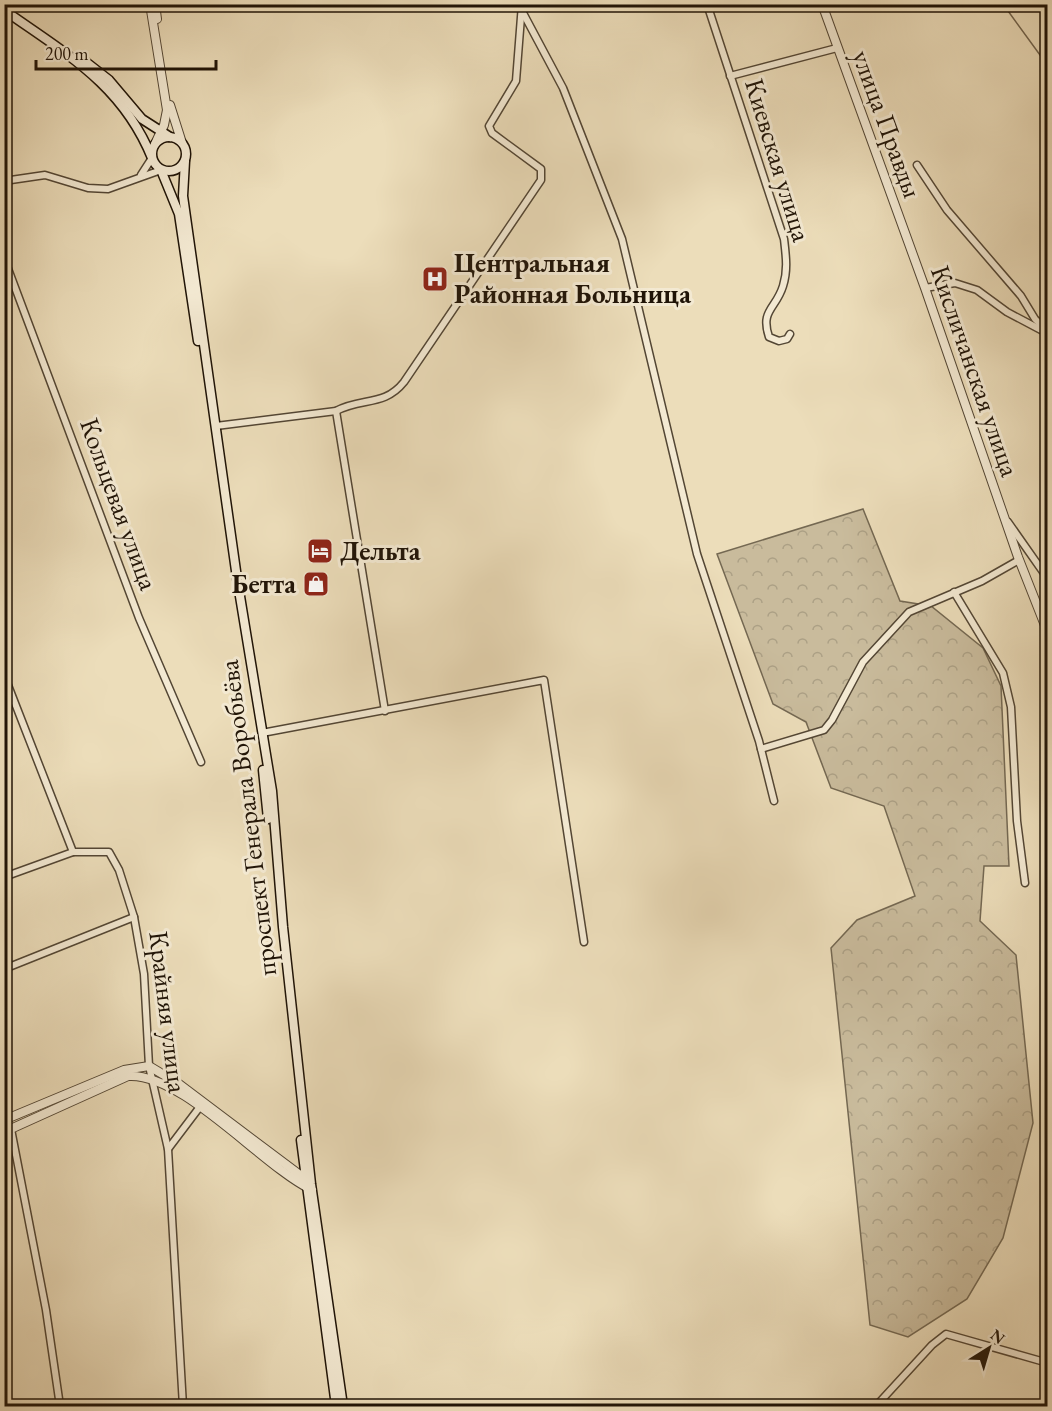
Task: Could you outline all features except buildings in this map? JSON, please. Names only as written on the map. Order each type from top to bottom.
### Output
[{"type":"main road","points":[[6,4],[103,75],[149,125],[182,143],[186,155],[183,196],[185,225]]},
{"type":"main road","points":[[4,10],[110,89],[130,113],[152,158],[161,170],[185,225]]},
{"type":"main road","points":[[152,158],[155,144],[161,139],[170,137]]},
{"type":"main road","points":[[161,170],[176,170],[185,161]]},
{"type":"main road","name":"проспект Генерала Воробьёва","points":[[185,225],[272,791],[309,1185],[343,1407]]},
{"type":"main road","name":"проспект Генерала Воробьёва","points":[[185,225],[265,789],[336,1407]]},
{"type":"street","points":[[150,4],[169,114],[182,143]]},
{"type":"street","points":[[155,144],[169,114],[156,4]]},
{"type":"street","name":"Киевская улица","points":[[706,4],[784,239],[787,268],[782,289],[766,315],[765,326],[769,337],[779,341],[787,339],[790,334]]},
{"type":"street","name":"улица Правды","points":[[822,4],[900,223]]},
{"type":"street","points":[[216,426],[336,411],[349,404],[380,400],[395,394],[538,184],[542,169],[492,133],[489,126],[516,81],[522,8]]},
{"type":"street","points":[[522,8],[563,88],[622,239],[697,554],[761,749],[774,801]]},
{"type":"street","points":[[730,75],[837,48]]},
{"type":"street","points":[[149,125],[160,125],[169,114]]},
{"type":"street","points":[[140,176],[152,158]]},
{"type":"street","name":"улица Правды","points":[[917,165],[947,210],[979,251],[1022,296],[1035,319],[1047,333]]},
{"type":"street","points":[[4,181],[45,175],[88,188],[108,189],[161,170]]},
{"type":"street","name":"Кисличанская улица","points":[[900,223],[1047,633]]},
{"type":"street","name":"Кольцевая улица","points":[[4,258],[139,618],[201,762]]},
{"type":"street","name":"улица Правды","points":[[925,288],[955,283],[977,290],[1007,312],[1047,333]]},
{"type":"street","points":[[336,411],[385,711]]},
{"type":"street","points":[[1004,516],[1047,579]]},
{"type":"street","points":[[761,749],[824,730],[832,720],[863,662],[909,612],[923,604],[982,581],[1019,560]]},
{"type":"street","points":[[954,592],[1003,673],[1011,707],[1017,821],[1025,883]]},
{"type":"street","points":[[4,675],[73,852],[4,877]]},
{"type":"street","points":[[262,733],[544,680],[584,942]]},
{"type":"street","name":"Крайняя улица","points":[[73,852],[109,852],[120,870],[134,917],[144,974],[149,1066],[168,1149],[183,1407]]},
{"type":"street","points":[[4,969],[134,917]]},
{"type":"street","points":[[4,1120],[124,1070],[149,1066],[179,1084],[309,1185]]},
{"type":"street","points":[[60,1407],[46,1310],[8,1130],[128,1076],[144,1075],[175,1090],[309,1185]]},
{"type":"street","points":[[168,1149],[199,1108]]},
{"type":"street","points":[[876,1407],[932,1345],[946,1334],[1047,1363]]},
{"type":"green space","points":[[863,509],[900,601],[931,606],[983,648],[1001,686],[1009,866],[984,866],[980,921],[1016,955],[1033,1123],[1003,1238],[967,1299],[908,1337],[870,1325],[831,948],[857,920],[915,896],[884,806],[831,788],[806,722],[773,704],[717,554]]},
{"type":"waterway","points":[[1003,4],[1048,66]]},
{"type":"place","name":"Центральная Районная Больница","points":[[435,279]]},
{"type":"place","name":"Дельта","points":[[320,551]]},
{"type":"place","name":"Бетта","points":[[316,584]]}]
